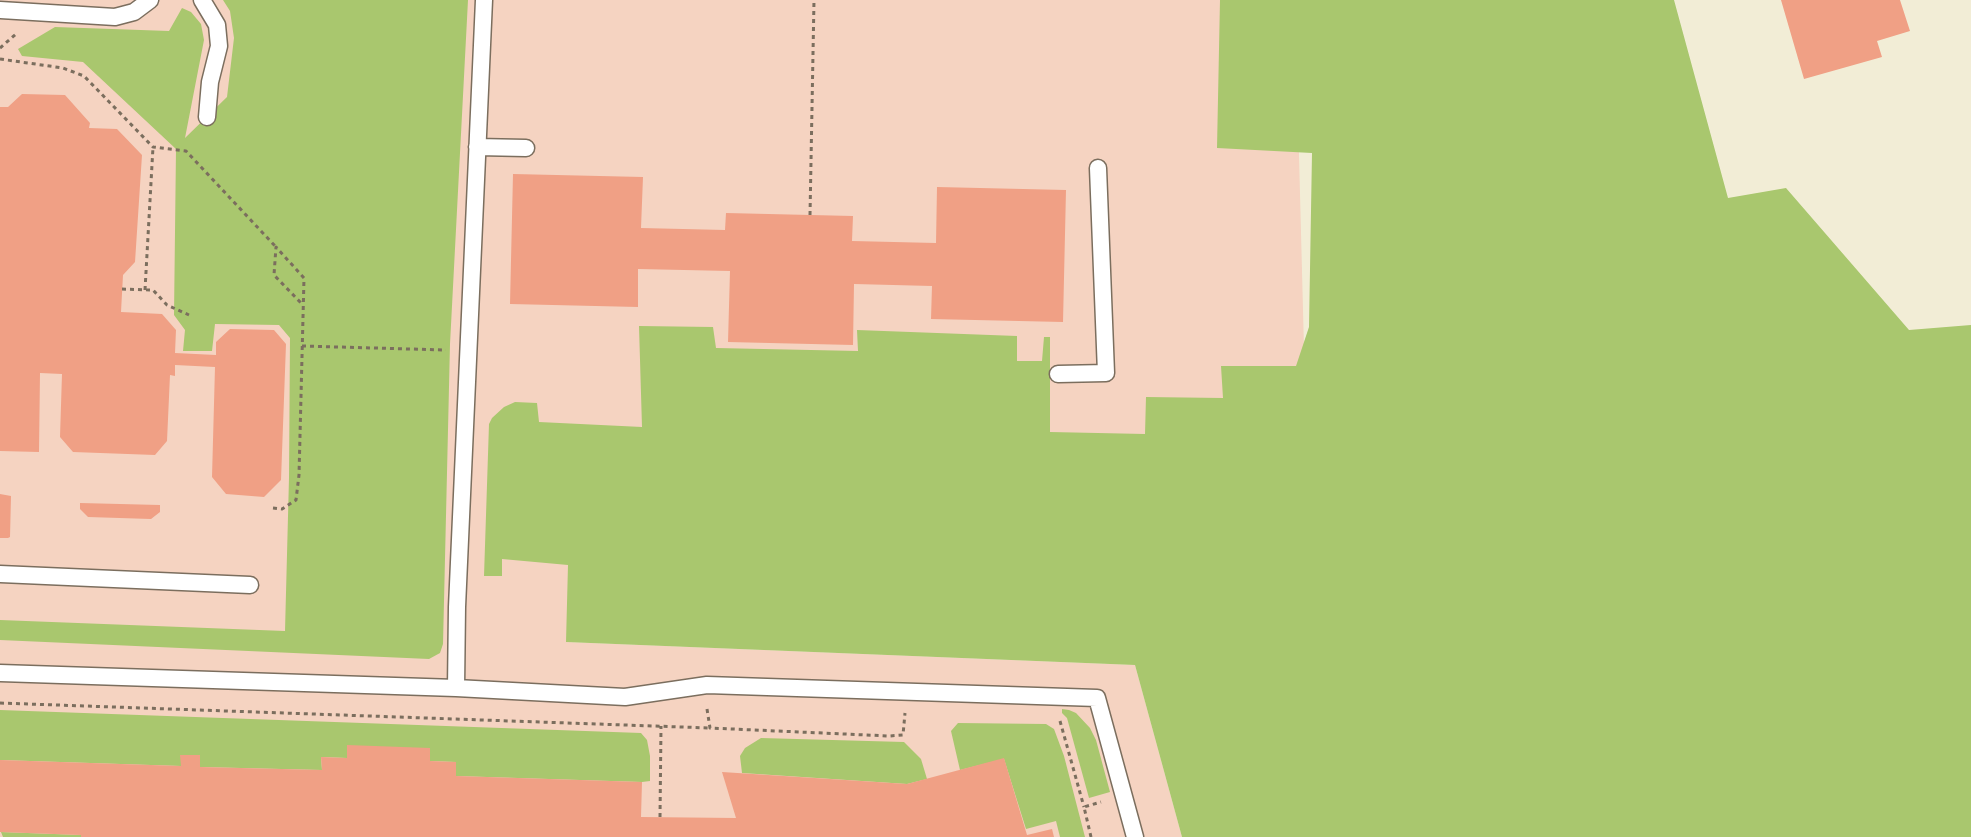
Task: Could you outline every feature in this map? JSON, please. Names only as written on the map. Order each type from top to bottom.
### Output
[{"type":"lane","points":[[0,10],[115,17],[134,12],[150,0]]},
{"type":"lane","points":[[202,0],[216,25],[219,46],[210,82],[207,117]]},
{"type":"lane","points":[[456,688],[457,607],[484,0]]},
{"type":"lane","points":[[477,147],[526,148]]},
{"type":"lane","points":[[1058,374],[1106,373],[1098,168]]},
{"type":"lane","points":[[0,574],[250,585]]},
{"type":"lane","points":[[0,673],[456,688],[625,697],[702,686],[1097,698],[1135,837]]},
{"type":"path","points":[[810,215],[814,0]]},
{"type":"path","points":[[0,59],[63,68],[84,76],[153,147],[186,151],[304,278],[299,476],[296,500],[282,509],[273,508]]},
{"type":"path","points":[[145,290],[153,147]]},
{"type":"path","points":[[276,247],[274,275],[303,305]]},
{"type":"path","points":[[122,289],[153,290],[167,304],[189,315]]},
{"type":"path","points":[[302,346],[468,351]]},
{"type":"path","points":[[702,686],[710,728]]},
{"type":"path","points":[[0,703],[661,726],[889,736],[903,735],[905,713],[915,713]]},
{"type":"path","points":[[1052,716],[1060,721],[1092,837]]},
{"type":"path","points":[[660,817],[661,726]]},
{"type":"path","points":[[1084,807],[1123,795]]},
{"type":"shaded area","points":[[0,0],[1295,0],[1311,619],[566,642],[1135,665],[1182,837],[0,837]]},
{"type":"green space","points":[[223,0],[468,0],[450,344],[443,644],[440,653],[429,659],[0,640],[0,620],[285,631],[290,338],[279,325],[215,324],[212,351],[183,351],[185,330],[174,315],[176,149],[83,62],[22,56],[18,49],[55,27],[169,31],[182,8],[191,12],[201,24],[204,40],[185,138],[227,97],[234,38],[230,11]]},
{"type":"green space","points":[[1220,0],[1674,0],[1728,198],[1786,188],[1909,330],[1971,325],[1971,837],[1182,837],[1135,665],[566,642],[568,565],[502,559],[502,576],[484,576],[489,424],[492,418],[504,407],[515,402],[537,403],[539,422],[642,427],[639,326],[713,327],[716,348],[858,351],[857,330],[1017,336],[1017,361],[1042,361],[1044,337],[1050,337],[1050,432],[1145,434],[1146,397],[1223,398],[1221,366],[1296,366],[1309,327],[1312,153],[1217,148]]},
{"type":"green space","points":[[1062,709],[1076,713],[1090,728],[1096,740],[1110,792],[1089,798],[1067,718],[1062,713]]},
{"type":"green space","points":[[0,710],[641,733],[647,740],[650,756],[650,781],[456,776],[456,762],[430,761],[430,748],[347,758],[321,757],[322,770],[200,767],[200,755],[181,755],[181,766],[0,760]]},
{"type":"green space","points":[[958,723],[1046,724],[1054,729],[1064,756],[1085,837],[1060,837],[1056,821],[1026,829],[1004,759],[960,770],[951,731]]},
{"type":"green space","points":[[761,738],[904,742],[921,759],[927,779],[907,784],[742,773],[740,756],[745,748]]},
{"type":"green space","points":[[1,832],[81,835],[81,837],[3,837]]},
{"type":"building","points":[[1781,0],[1900,0],[1910,31],[1877,41],[1882,57],[1804,79]]},
{"type":"building","points":[[22,94],[65,95],[90,123],[89,128],[117,129],[142,155],[135,262],[123,275],[121,312],[162,314],[176,330],[175,353],[216,355],[216,342],[230,329],[274,330],[286,344],[281,480],[264,497],[226,494],[212,477],[215,367],[175,365],[175,376],[170,375],[167,441],[155,455],[73,452],[60,437],[62,374],[40,373],[39,452],[0,451],[0,107],[8,107]]},
{"type":"building","points":[[513,174],[643,177],[641,228],[725,230],[726,213],[853,216],[852,241],[936,243],[937,187],[1066,190],[1063,322],[931,319],[932,286],[854,284],[853,345],[728,342],[730,271],[638,269],[638,307],[510,304]]},
{"type":"building","points":[[0,494],[11,496],[10,537],[8,538],[0,538]]},
{"type":"building","points":[[80,503],[160,505],[160,512],[151,519],[88,517],[80,509]]},
{"type":"building","points":[[347,745],[430,748],[430,761],[456,762],[456,776],[642,782],[641,817],[736,818],[722,772],[907,784],[1004,758],[1027,835],[1052,829],[1054,837],[81,837],[81,835],[0,832],[0,760],[181,766],[180,755],[200,755],[200,767],[322,770],[321,757],[347,758]]}]
